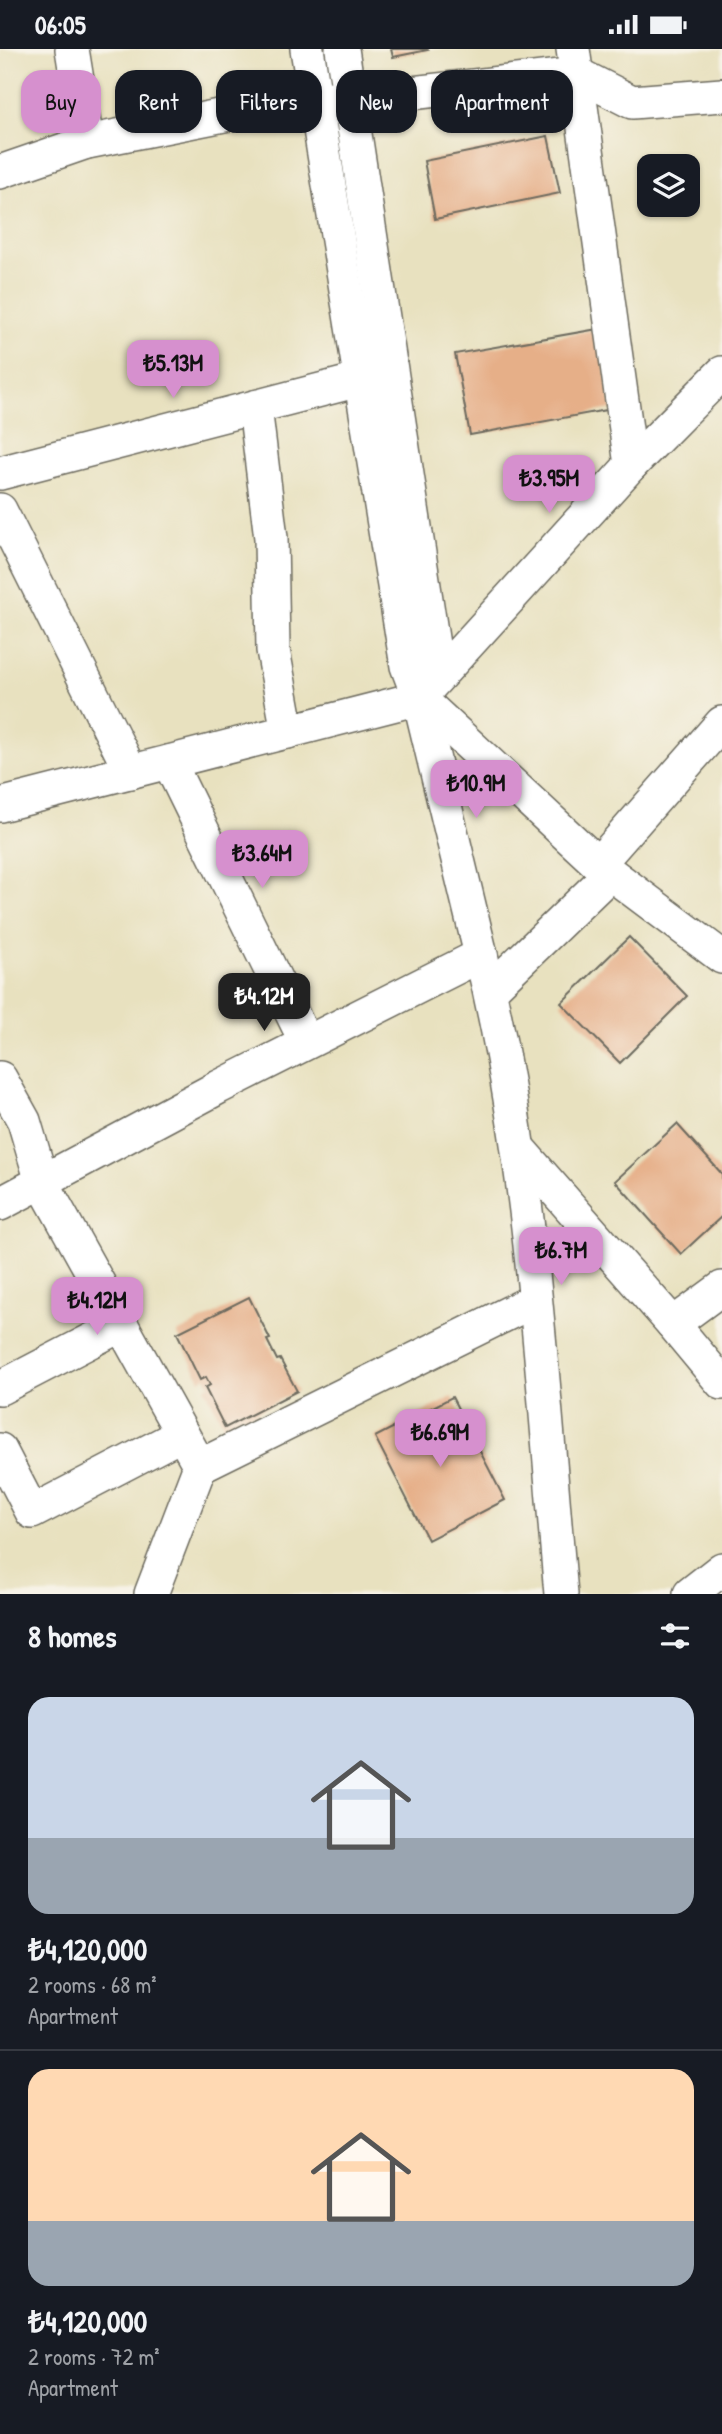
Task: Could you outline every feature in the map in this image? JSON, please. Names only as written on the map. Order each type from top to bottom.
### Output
[{"type":"street","points":[[72,49],[87,142]]},
{"type":"street","points":[[307,49],[310,70]]},
{"type":"street","points":[[342,49],[345,70]]},
{"type":"street","points":[[575,61],[631,465]]},
{"type":"street","points":[[417,88],[575,61],[632,102],[722,95]]},
{"type":"street","points":[[0,172],[87,142],[216,117]]},
{"type":"street","points":[[321,133],[407,666],[419,698],[490,990],[518,1148],[535,1300],[561,1594]]},
{"type":"street","points":[[355,133],[435,658],[419,698]]},
{"type":"street","points":[[0,805],[419,698],[631,465],[722,373]]},
{"type":"street","points":[[0,473],[359,380]]},
{"type":"street","points":[[255,407],[271,538],[273,650],[288,732]]},
{"type":"street","points":[[0,510],[131,772]]},
{"type":"street","points":[[419,698],[604,869],[722,957]]},
{"type":"street","points":[[490,990],[604,869],[722,723]]},
{"type":"street","points":[[169,762],[306,1042]]},
{"type":"street","points":[[0,1204],[306,1042],[481,955]]},
{"type":"street","points":[[0,1078],[24,1121],[42,1182],[200,1466]]},
{"type":"street","points":[[518,1148],[722,1383]]},
{"type":"street","points":[[673,1324],[722,1288]]},
{"type":"street","points":[[151,1594],[200,1466],[535,1300]]},
{"type":"street","points":[[0,1388],[121,1325]]},
{"type":"street","points":[[0,1450],[32,1512],[182,1434]]},
{"type":"street","points":[[690,1594],[722,1569]]},
{"type":"building","points":[[391,49],[427,49],[428,50],[393,57]]},
{"type":"building","points":[[548,136],[560,193],[435,219],[424,161]]},
{"type":"building","points":[[598,329],[612,409],[470,435],[455,354]]},
{"type":"building","points":[[629,937],[687,996],[620,1063],[561,1003]]},
{"type":"building","points":[[677,1124],[722,1174],[722,1216],[681,1254],[615,1181]]},
{"type":"building","points":[[249,1297],[270,1339],[267,1340],[277,1360],[280,1359],[297,1391],[225,1428],[205,1388],[210,1385],[206,1377],[200,1380],[177,1333]]},
{"type":"building","points":[[452,1397],[505,1500],[428,1540],[375,1437]]}]
